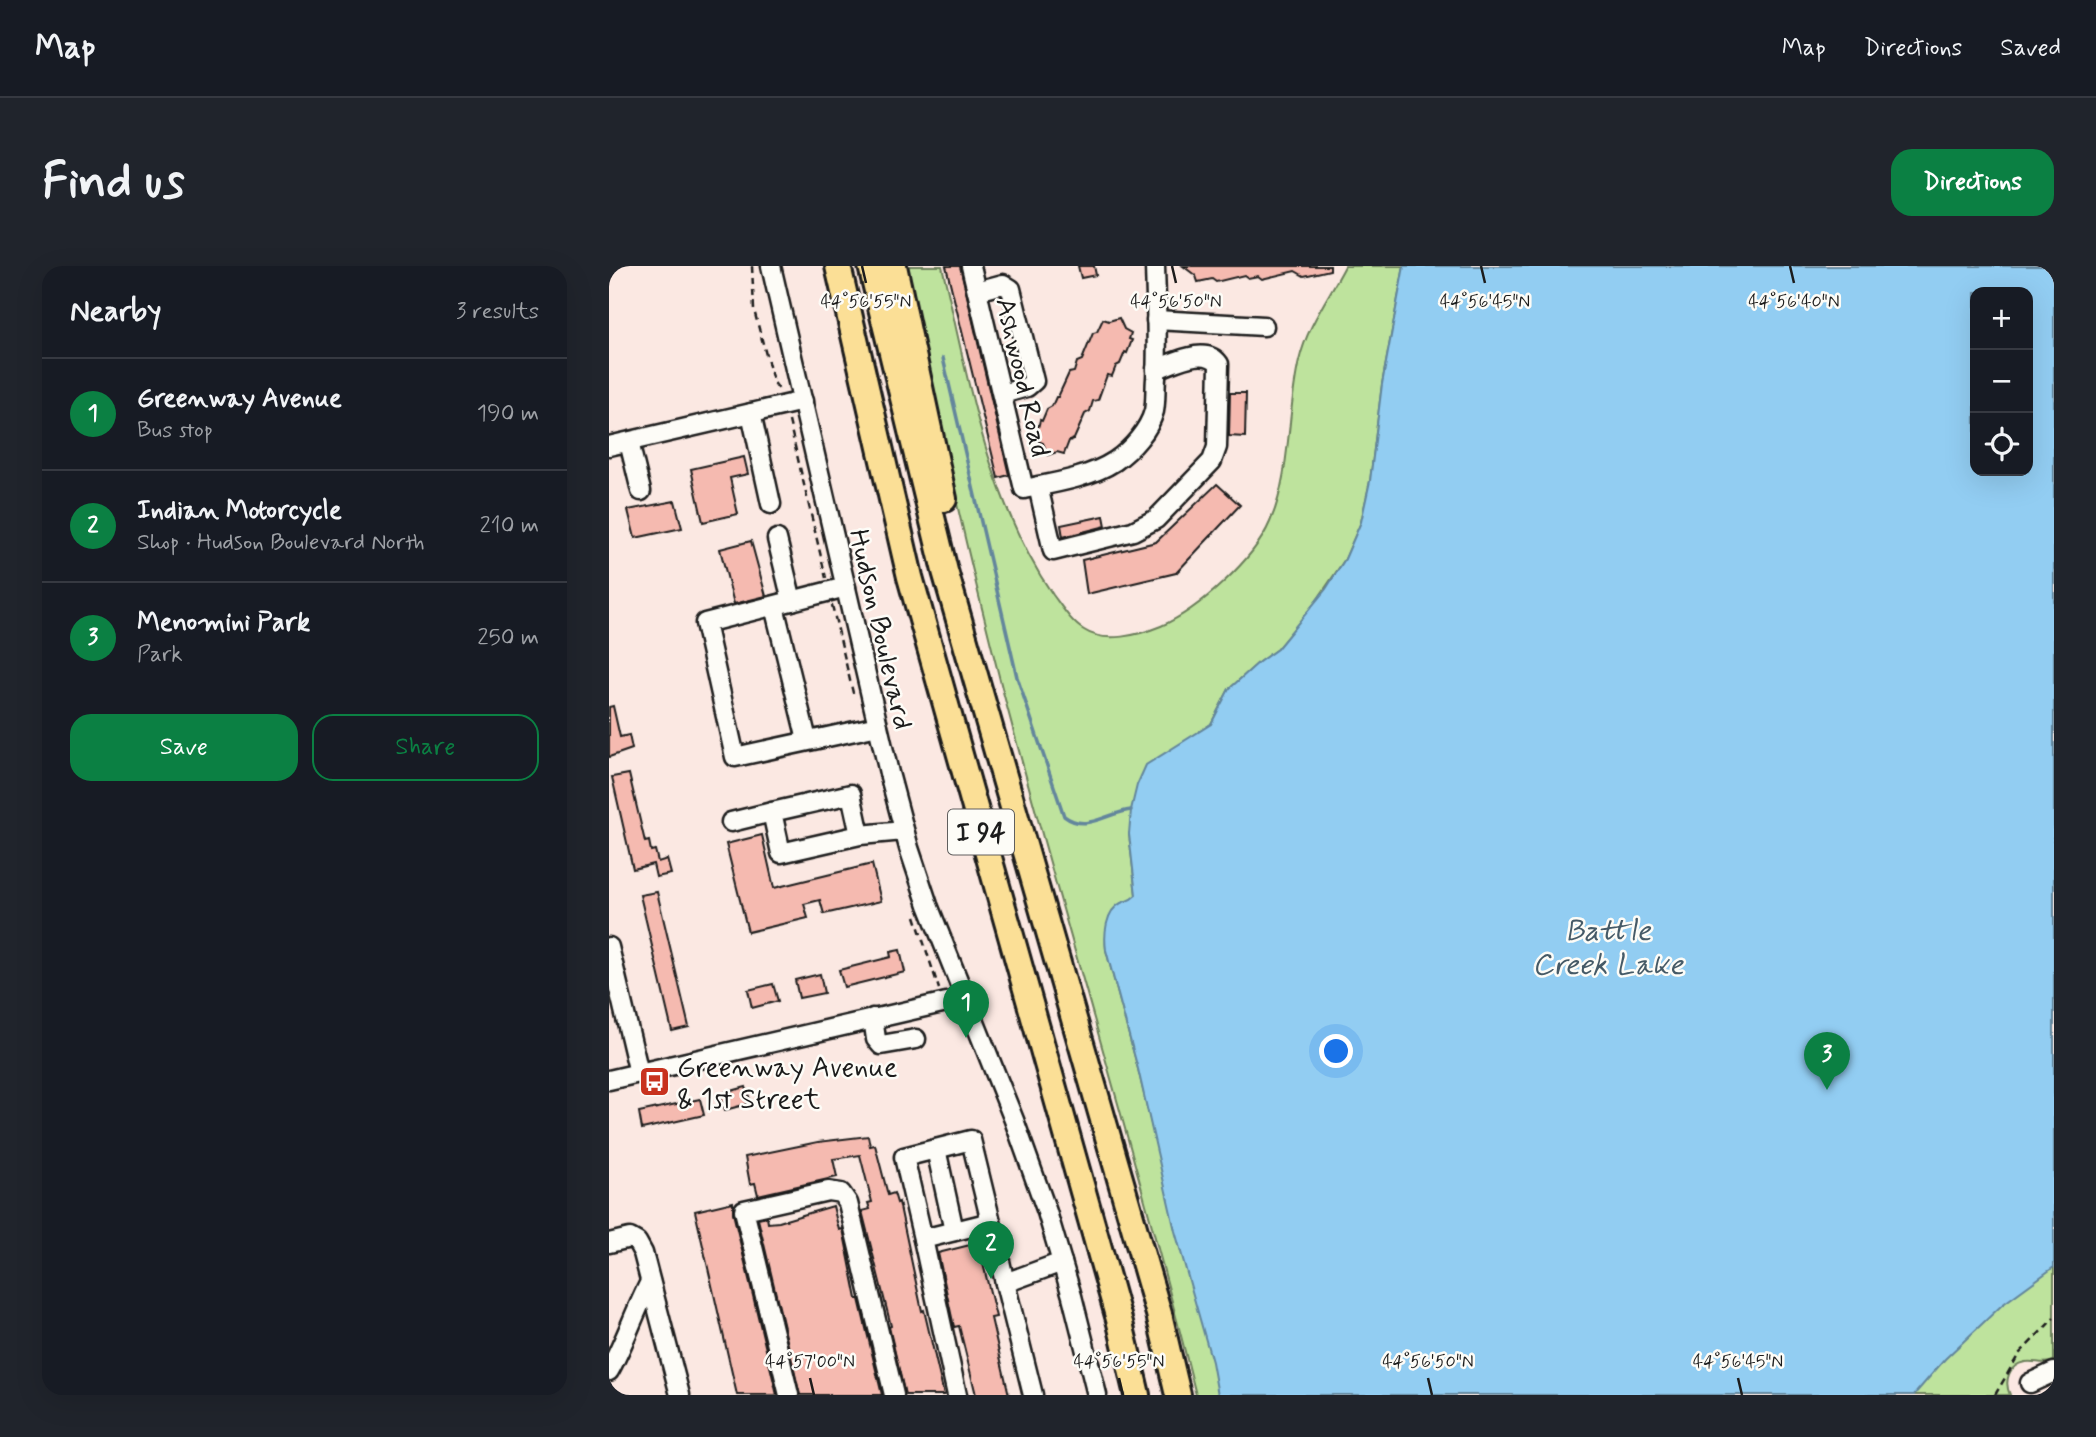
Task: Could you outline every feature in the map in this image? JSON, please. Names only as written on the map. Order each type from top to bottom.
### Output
[{"type":"highway","name":"I 94","points":[[838,266],[910,577],[1113,1297],[1137,1395]]},
{"type":"highway","name":"I 94","points":[[870,266],[945,571],[1160,1314],[1178,1395]]},
{"type":"highway","points":[[894,266],[992,733]]},
{"type":"street","name":"Hudson Boulevard","points":[[771,266],[904,831],[928,905],[1025,1149],[1062,1262],[1097,1395]]},
{"type":"street","name":"Ashwood Road","points":[[971,266],[1024,489],[1078,477],[1099,469],[1116,460],[1137,441],[1148,426],[1154,410],[1156,369],[1155,266]]},
{"type":"street","points":[[977,291],[1003,284],[1011,289],[1034,381],[1027,387],[1002,394]]},
{"type":"street","points":[[1156,320],[1264,326]]},
{"type":"street","points":[[1038,486],[1053,551],[1133,531],[1156,519],[1212,461],[1217,447],[1219,364],[1214,357],[1205,354],[1156,369]]},
{"type":"street","points":[[609,446],[803,401]]},
{"type":"street","points":[[751,413],[771,504]]},
{"type":"street","points":[[629,442],[641,491]]},
{"type":"street","points":[[777,539],[792,601]]},
{"type":"street","points":[[846,587],[705,623],[736,757],[878,726]]},
{"type":"street","points":[[774,606],[807,740]]},
{"type":"street","points":[[731,822],[851,794],[860,835]]},
{"type":"street","points":[[772,813],[781,853],[860,835],[904,831]]},
{"type":"street","points":[[609,947],[639,1073]]},
{"type":"street","points":[[609,1080],[964,998]]},
{"type":"street","points":[[873,1018],[876,1039],[881,1045],[916,1039]]},
{"type":"street","points":[[957,1395],[904,1157],[971,1140],[1033,1395]]},
{"type":"street","points":[[936,1149],[954,1231]]},
{"type":"street","points":[[789,1395],[744,1210],[828,1191],[841,1193],[848,1203],[894,1395]]},
{"type":"street","points":[[923,1239],[991,1222]]},
{"type":"street","points":[[609,1243],[630,1238],[637,1242],[643,1253],[677,1393]]},
{"type":"street","points":[[1005,1283],[1062,1262]]},
{"type":"street","points":[[609,1371],[650,1282]]},
{"type":"street","points":[[2030,1383],[2054,1372]]},
{"type":"path","points":[[1995,1395],[2019,1354],[2054,1318]]},
{"type":"green space","points":[[904,266],[942,266],[983,436],[1011,519],[1030,558],[1053,595],[1079,627],[1102,637],[1122,637],[1161,626],[1176,618],[1208,596],[1251,552],[1262,537],[1277,504],[1299,361],[1319,312],[1345,266],[1404,266],[1382,384],[1370,481],[1361,522],[1345,559],[1315,603],[1277,649],[1229,689],[1211,724],[1168,753],[1129,834],[1136,895],[1131,901],[1122,903],[1111,920],[1106,936],[1106,950],[1156,1145],[2054,984],[2054,1361],[2025,1362],[2011,1370],[2007,1385],[2010,1395],[1196,1395],[1150,1218],[1002,688]]},
{"type":"water","name":"Battle Creek Lake","points":[[1404,266],[2054,266],[2054,1267],[2002,1305],[1945,1359],[1914,1395],[1218,1395],[1212,1362],[1175,1231],[1138,1069],[1106,950],[1106,931],[1109,917],[1116,907],[1136,895],[1129,834],[1137,785],[1146,765],[1211,724],[1229,689],[1277,649],[1326,589],[1345,559],[1361,522],[1370,481],[1382,384]]},
{"type":"building","points":[[946,266],[960,266],[1009,475],[998,478]]},
{"type":"building","points":[[1078,266],[1094,266],[1096,275],[1081,278]]},
{"type":"building","points":[[1183,266],[1330,266],[1330,270],[1304,276],[1295,271],[1262,279],[1244,275],[1216,282],[1212,279],[1198,282],[1196,276]]},
{"type":"building","points":[[1119,318],[1124,329],[1131,333],[1129,339],[1132,340],[1127,353],[1125,352],[1112,376],[1107,375],[1098,400],[1093,401],[1090,411],[1085,414],[1064,454],[1057,452],[1048,455],[1043,443],[1035,440],[1040,420],[1042,421],[1047,409],[1058,397],[1069,373],[1074,372],[1077,362],[1082,360],[1093,333],[1097,332],[1103,319],[1109,321]]},
{"type":"building","points":[[1230,393],[1246,393],[1245,437],[1229,436]]},
{"type":"building","points":[[744,457],[748,474],[730,478],[738,514],[703,522],[691,469]]},
{"type":"building","points":[[1217,484],[1240,505],[1176,573],[1087,594],[1082,560],[1156,542]]},
{"type":"building","points":[[675,501],[682,528],[635,538],[628,510]]},
{"type":"building","points":[[1104,516],[1106,526],[1063,537],[1061,525]]},
{"type":"building","points":[[751,541],[766,596],[734,604],[720,549]]},
{"type":"building","points":[[613,706],[620,737],[629,735],[632,749],[609,757],[609,707]]},
{"type":"building","points":[[629,774],[645,842],[649,841],[651,851],[655,850],[658,862],[667,859],[671,874],[656,877],[653,864],[633,869],[612,777]]},
{"type":"building","points":[[762,835],[774,888],[872,864],[881,901],[824,914],[820,900],[804,904],[808,918],[748,932],[726,844]]},
{"type":"building","points":[[657,892],[689,1027],[672,1031],[640,895]]},
{"type":"building","points":[[900,950],[905,972],[844,987],[839,970],[891,957],[890,952]]},
{"type":"building","points":[[820,974],[824,993],[799,998],[795,980]]},
{"type":"building","points":[[773,984],[778,1001],[752,1008],[748,990]]},
{"type":"building","points":[[746,1087],[751,1103],[725,1110],[720,1094]]},
{"type":"building","points":[[700,1099],[704,1115],[642,1129],[639,1112]]},
{"type":"building","points":[[868,1136],[870,1146],[875,1145],[888,1195],[894,1193],[897,1203],[899,1202],[922,1311],[924,1310],[944,1395],[905,1395],[862,1211],[870,1209],[868,1203],[872,1202],[860,1155],[833,1159],[837,1177],[758,1195],[755,1183],[750,1184],[745,1157],[818,1142]]},
{"type":"building","points":[[733,1202],[733,1213],[777,1395],[737,1395],[695,1211]]},
{"type":"building","points":[[833,1206],[839,1230],[843,1229],[857,1299],[882,1395],[800,1395],[758,1219],[767,1217],[768,1223],[779,1222]]},
{"type":"building","points":[[978,1243],[996,1317],[991,1318],[1009,1395],[976,1395],[959,1326],[954,1327],[938,1253]]},
{"type":"waterway","points":[[943,358],[1017,677],[1064,816],[1080,823],[1131,810]]},
{"type":"place","name":"Greenway Avenue","points":[[966,1038]]},
{"type":"place","name":"Greenway Avenue & 1st Street","points":[[654,1082]]},
{"type":"place","name":"Menomini Park","points":[[1827,1090]]},
{"type":"place","name":"Indian Motorcycle","points":[[991,1279]]}]
